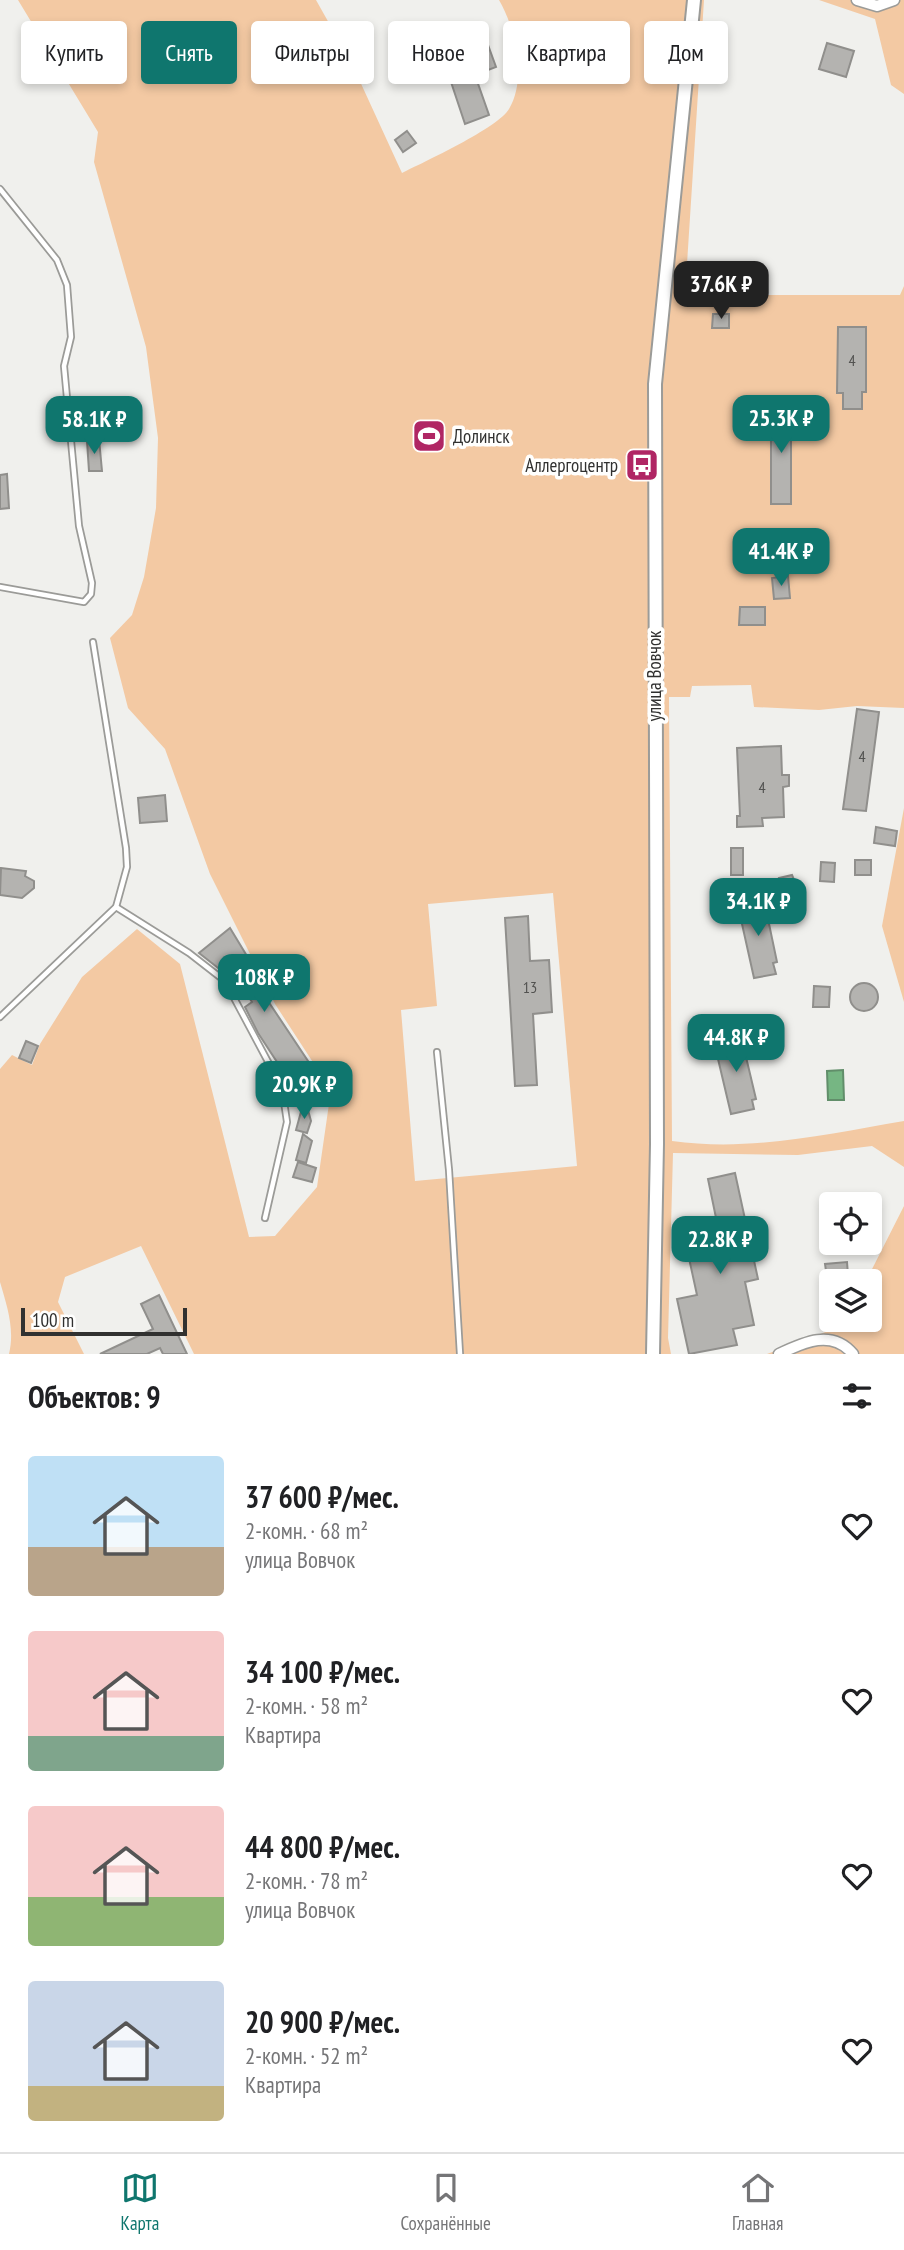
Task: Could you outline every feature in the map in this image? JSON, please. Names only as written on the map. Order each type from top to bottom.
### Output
[{"type":"street","name":"улица Вовчок","points":[[653,1354],[657,1157],[655,384],[694,0]]},
{"type":"street","points":[[857,0],[877,6],[894,0]]},
{"type":"street","points":[[779,1354],[808,1341],[827,1339],[842,1343],[853,1354]]},
{"type":"lane","points":[[0,189],[57,260],[67,285],[71,337],[64,366],[79,526],[92,583],[91,594],[84,602],[0,587]]},
{"type":"lane","points":[[0,1017],[116,907],[127,867],[93,642]]},
{"type":"lane","points":[[116,907],[189,953],[225,981],[282,1088],[287,1122],[265,1218]]},
{"type":"lane","points":[[437,1052],[449,1170],[460,1354]]},
{"type":"shaded area","points":[[18,0],[316,0],[328,21],[251,21],[251,84],[361,84],[402,173],[476,135],[502,117],[509,109],[517,84],[630,84],[630,21],[508,21],[499,0],[704,0],[703,21],[644,21],[644,84],[699,84],[685,295],[900,295],[904,286],[904,708],[857,706],[819,710],[754,707],[751,685],[692,686],[690,697],[669,697],[672,1141],[701,1144],[760,1143],[904,1121],[904,1167],[872,1146],[798,1155],[673,1153],[668,1338],[671,1354],[194,1354],[141,1246],[65,1277],[58,1302],[84,1354],[9,1354],[11,1327],[0,1282],[0,1069],[12,1055],[32,1065],[40,1044],[82,977],[137,929],[180,964],[249,1237],[275,1236],[317,1187],[331,1090],[275,1004],[210,874],[165,749],[128,708],[110,638],[132,615],[144,577],[156,508],[158,438],[146,347],[94,162],[98,132],[69,84],[127,84],[127,21],[31,21]],"holes":[[[553,893],[577,1166],[415,1181],[401,1010],[437,1006],[428,904]]]},
{"type":"shaded area","points":[[819,0],[904,0],[904,94],[891,85],[875,19]]},
{"type":"shaded area","points":[[904,808],[904,1002],[882,926]]},
{"type":"shaded area","points":[[843,1070],[844,1100],[828,1100],[827,1071]]},
{"type":"shaded area","points":[[904,1206],[904,1354],[767,1354],[825,1332],[882,1332],[882,1269],[872,1269],[879,1255],[882,1255],[882,1249]]},
{"type":"building","points":[[827,43],[854,51],[846,77],[819,69]]},
{"type":"building","points":[[489,48],[496,67],[489,70]]},
{"type":"building","points":[[452,84],[478,84],[489,115],[465,124]]},
{"type":"building","points":[[407,131],[416,143],[403,152],[395,140]]},
{"type":"building","points":[[713,314],[729,314],[729,328],[712,328]]},
{"type":"building","points":[[838,327],[866,327],[866,392],[862,392],[862,409],[843,409],[843,393],[837,393]]},
{"type":"building","points":[[791,405],[791,504],[771,504],[771,406]]},
{"type":"building","points":[[99,439],[102,471],[89,471],[87,441]]},
{"type":"building","points":[[7,474],[9,508],[0,509],[0,475]]},
{"type":"building","points":[[788,576],[790,598],[774,599],[772,578]]},
{"type":"building","points":[[740,607],[765,607],[765,625],[739,625]]},
{"type":"building","points":[[857,709],[879,712],[866,811],[843,809]]},
{"type":"building","points":[[781,746],[782,775],[789,775],[789,786],[783,787],[784,817],[762,818],[763,826],[737,827],[737,816],[740,816],[737,748]]},
{"type":"building","points":[[165,795],[167,821],[140,823],[138,798]]},
{"type":"building","points":[[876,827],[897,831],[895,846],[874,843]]},
{"type":"building","points":[[731,848],[743,848],[743,875],[731,875]]},
{"type":"building","points":[[855,860],[871,860],[871,875],[855,875]]},
{"type":"building","points":[[821,862],[835,863],[834,882],[820,881]]},
{"type":"building","points":[[1,868],[26,871],[25,876],[34,881],[34,888],[22,898],[0,895]]},
{"type":"building","points":[[792,875],[799,892],[794,893],[796,902],[786,904],[779,878]]},
{"type":"building","points":[[764,900],[777,962],[773,963],[776,974],[754,978],[738,906]]},
{"type":"building","points":[[528,916],[530,961],[549,960],[552,1012],[533,1014],[537,1085],[515,1086],[505,918]]},
{"type":"building","points":[[230,928],[253,966],[264,995],[326,1088],[318,1093],[300,1097],[258,1033],[245,1007],[252,1002],[241,986],[199,953]]},
{"type":"building","points":[[864,983],[874,987],[878,997],[874,1007],[864,1011],[854,1007],[850,997],[854,987]]},
{"type":"building","points":[[814,986],[830,987],[829,1007],[813,1007]]},
{"type":"building","points":[[741,1036],[756,1099],[752,1100],[754,1109],[731,1114],[714,1042]]},
{"type":"building","points":[[26,1041],[38,1046],[31,1063],[19,1058]]},
{"type":"building","points":[[302,1108],[308,1110],[311,1121],[307,1133],[296,1130]]},
{"type":"building","points":[[303,1134],[312,1141],[306,1163],[296,1160]]},
{"type":"building","points":[[298,1162],[316,1168],[312,1182],[293,1177]]},
{"type":"building","points":[[735,1173],[758,1279],[745,1282],[754,1325],[733,1329],[737,1345],[689,1354],[677,1299],[697,1295],[687,1249],[721,1242],[708,1179]]},
{"type":"building","points":[[847,1262],[848,1269],[826,1269],[825,1264]]},
{"type":"building","points":[[159,1295],[187,1354],[163,1354],[160,1348],[147,1354],[100,1354],[153,1329],[141,1304]]},
{"type":"place","name":"Долинск","points":[[429,436]]},
{"type":"place","name":"Аллергоцентр","points":[[642,465]]}]
